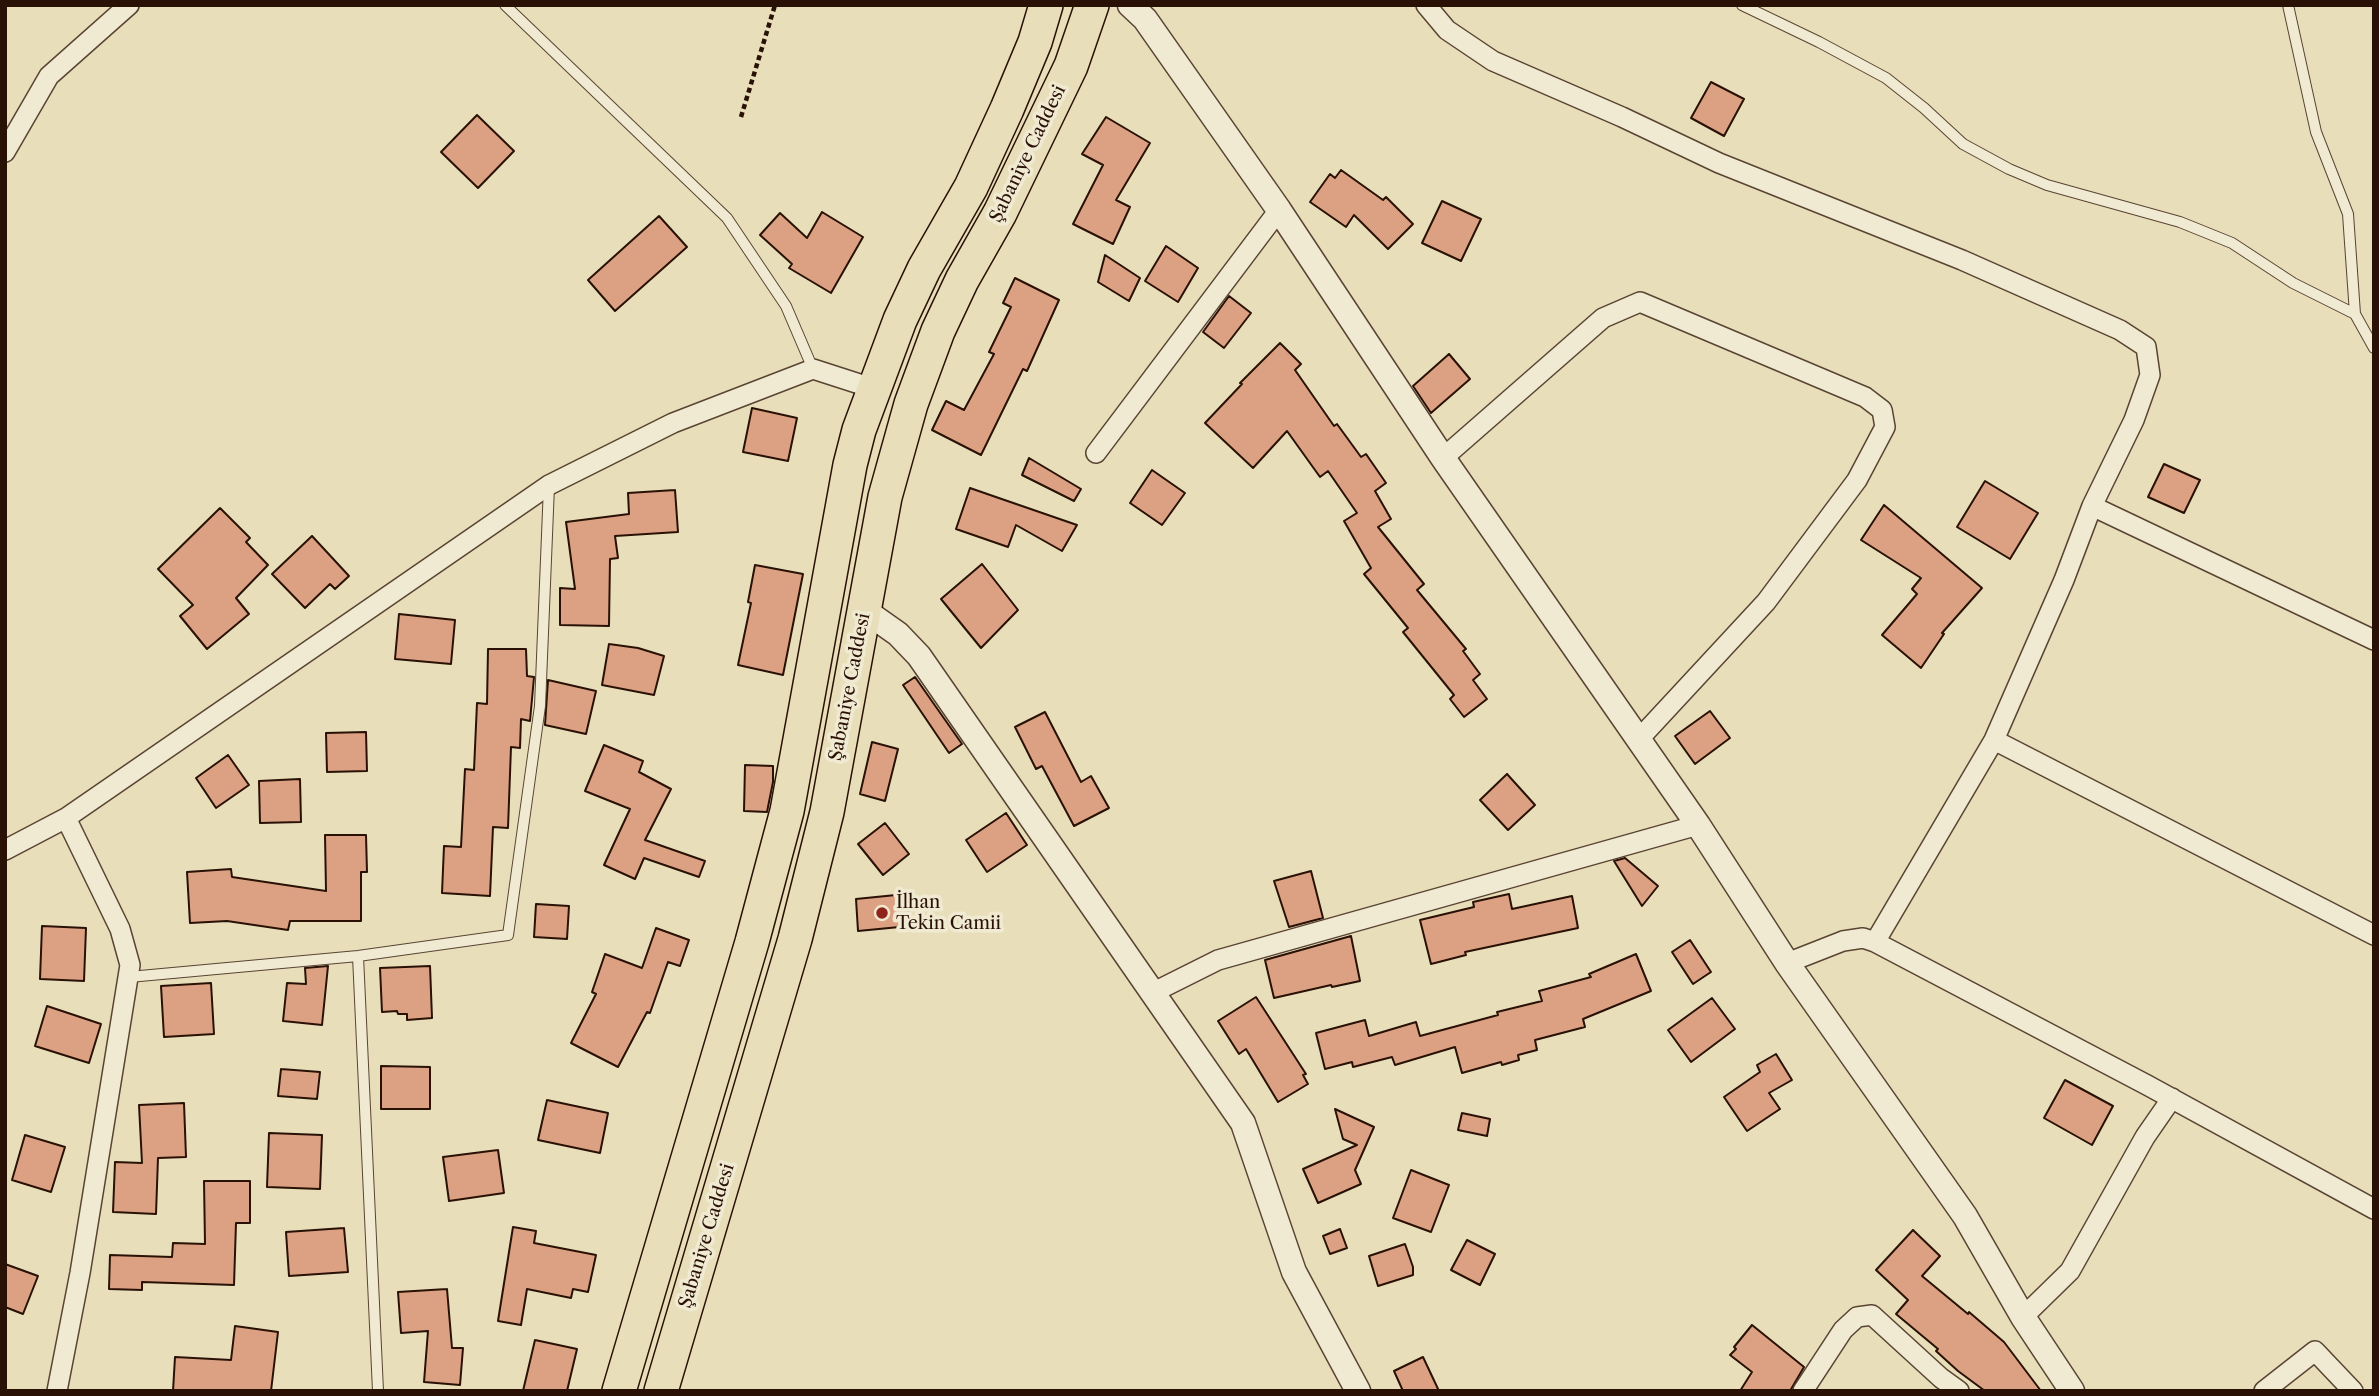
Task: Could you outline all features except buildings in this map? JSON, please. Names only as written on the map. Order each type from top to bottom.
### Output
[{"type":"highway","points":[[618,1391],[752,942],[787,811],[850,465],[859,430],[900,320],[971,187],[1007,109],[1046,5]]},
{"type":"highway","name":"Şabaniye Caddesi","points":[[661,1391],[795,939],[827,812],[895,455],[933,343],[962,280],[1000,213],[1071,66],[1092,5]]},
{"type":"street","points":[[5,152],[49,76],[129,5]]},
{"type":"street","points":[[1130,5],[1145,19],[1279,210],[1443,458],[1698,825],[1787,963],[1965,1216],[2023,1317],[2072,1391]]},
{"type":"street","points":[[1426,5],[1447,30],[1493,61],[1719,163],[1962,260],[2120,330],[2146,347],[2150,375],[2134,420],[2092,506],[2064,580],[1994,740],[1874,943]]},
{"type":"street","points":[[1096,453],[1279,210]]},
{"type":"street","points":[[1443,458],[1603,318],[1640,303],[1865,397],[1882,410],[1885,427],[1857,480],[1766,602],[1639,739]]},
{"type":"street","points":[[5,850],[66,818],[550,485],[673,423],[813,369],[875,389]]},
{"type":"street","points":[[2092,506],[2374,640]]},
{"type":"street","points":[[864,610],[898,634],[919,656],[1243,1123],[1294,1272],[1359,1391]]},
{"type":"street","points":[[1994,740],[2374,935]]},
{"type":"street","points":[[57,1391],[80,1273],[130,965],[120,929],[66,818]]},
{"type":"street","points":[[1152,993],[1218,960],[1698,825]]},
{"type":"street","points":[[1787,963],[1843,941],[1863,938],[2172,1098],[2374,1209]]},
{"type":"street","points":[[2023,1317],[2070,1271],[2146,1137],[2172,1098]]},
{"type":"street","points":[[1803,1391],[1843,1330],[1857,1317],[1872,1315],[1959,1391]]},
{"type":"street","points":[[2264,1391],[2315,1351],[2353,1391]]},
{"type":"lane","points":[[505,5],[727,218],[786,306],[813,369]]},
{"type":"lane","points":[[1742,5],[1886,78],[1963,144],[2010,169],[2047,186],[2180,222],[2232,243],[2293,283],[2356,314]]},
{"type":"lane","points":[[2288,5],[2316,132],[2348,214],[2356,314],[2374,348]]},
{"type":"lane","points":[[129,976],[358,956],[508,935],[540,706],[550,485]]},
{"type":"lane","points":[[358,956],[378,1391]]},
{"type":"path","points":[[741,117],[775,5]]},
{"type":"place","name":"İlhan Tekin Camii","points":[[882,913]]}]
